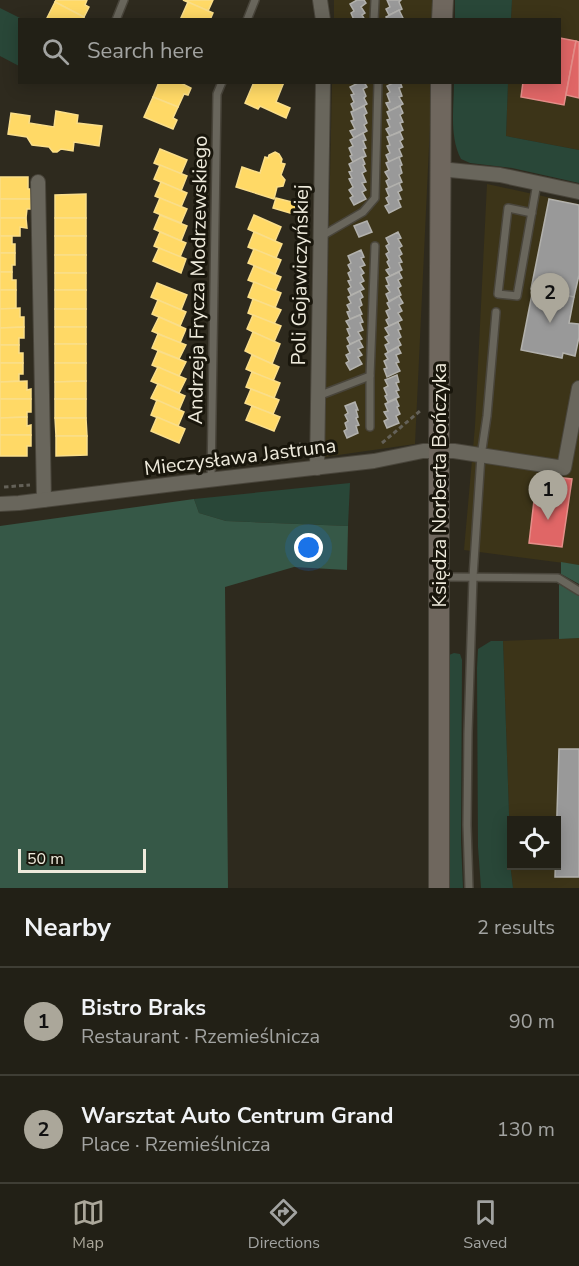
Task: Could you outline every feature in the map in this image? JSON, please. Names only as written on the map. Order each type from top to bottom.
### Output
[{"type":"street","points":[[320,0],[323,18]]},
{"type":"street","points":[[442,18],[443,0]]},
{"type":"street","name":"Poli Gojawiczyńskiej","points":[[317,468],[323,84]]},
{"type":"street","name":"Księdza Norberta Bończyka","points":[[439,888],[441,84]]},
{"type":"street","points":[[440,169],[500,175],[579,192]]},
{"type":"street","points":[[38,182],[44,500]]},
{"type":"street","name":"Mieczysława Jastruna","points":[[0,504],[317,468],[439,451],[454,451],[564,468],[579,388]]},
{"type":"lane","points":[[117,18],[124,0]]},
{"type":"lane","points":[[248,18],[255,0]]},
{"type":"lane","points":[[374,18],[375,0]]},
{"type":"lane","name":"Andrzeja Frycza Modrzewskiego","points":[[211,479],[217,94],[221,84]]},
{"type":"lane","points":[[321,237],[363,212],[375,198],[378,84]]},
{"type":"lane","points":[[532,213],[508,208],[498,294],[517,296],[532,213],[537,183]]},
{"type":"lane","points":[[370,427],[375,246]]},
{"type":"lane","points":[[469,888],[467,825],[472,577],[481,456],[488,416],[496,312]]},
{"type":"lane","points":[[318,396],[370,376]]},
{"type":"lane","points":[[439,577],[558,578],[579,591]]},
{"type":"path","points":[[380,445],[420,412],[423,406]]},
{"type":"path","points":[[289,456],[301,445],[302,426],[317,426]]},
{"type":"path","points":[[0,487],[44,483]]},
{"type":"shaded area","points":[[334,0],[436,0],[435,18],[334,18]]},
{"type":"shaded area","points":[[512,0],[579,0],[579,150],[506,136],[508,84],[561,84],[561,18],[511,18]]},
{"type":"shaded area","points":[[332,84],[432,84],[415,444],[324,457]]},
{"type":"shaded area","points":[[487,184],[579,204],[579,565],[464,550],[475,426]]},
{"type":"shaded area","points":[[579,638],[579,888],[513,888],[511,870],[561,870],[561,816],[509,816],[503,641]]},
{"type":"green space","points":[[455,0],[512,0],[511,18],[455,18]]},
{"type":"green space","points":[[0,8],[20,18],[18,18],[18,65],[0,56]]},
{"type":"green space","points":[[454,84],[508,84],[506,136],[579,150],[579,183],[512,168],[470,163],[461,159],[455,141]]},
{"type":"green space","points":[[350,483],[348,526],[226,521],[199,513],[194,499]]},
{"type":"green space","points":[[194,499],[199,513],[226,521],[348,526],[347,570],[294,567],[225,587],[228,888],[0,888],[0,526]]},
{"type":"green space","points":[[561,562],[579,565],[579,584],[561,574]]},
{"type":"green space","points":[[559,584],[579,596],[579,638],[559,639]]},
{"type":"green space","points":[[491,641],[503,641],[509,816],[507,816],[507,870],[511,870],[513,888],[481,888],[478,847],[478,649]]},
{"type":"green space","points":[[460,654],[462,660],[463,888],[449,888],[446,778],[449,655]]},
{"type":"building: Homes","points":[[56,0],[87,0],[85,5],[89,7],[84,17],[55,2]]},
{"type":"building: Homes","points":[[183,0],[213,0],[208,11]]},
{"type":"building: Homes","points":[[55,2],[84,17],[84,18],[47,18]]},
{"type":"building: Homes","points":[[188,2],[213,13],[211,18],[181,18]]},
{"type":"building: Homes","points":[[158,84],[183,84],[191,88],[188,95],[184,94],[178,107],[153,97]]},
{"type":"building: Homes","points":[[253,84],[283,84],[276,102],[290,108],[286,118],[260,106],[258,109],[245,103]]},
{"type":"building: Homes","points":[[153,97],[178,107],[173,118],[177,120],[173,129],[144,117]]},
{"type":"building: Homes","points":[[56,111],[78,115],[77,123],[102,126],[99,146],[74,142],[73,151],[61,149],[53,152],[49,147],[32,145],[27,137],[8,134],[11,113],[30,116],[29,123],[54,127]]},
{"type":"building: Homes","points":[[160,149],[187,160],[181,174],[154,163]]},
{"type":"building: Homes","points":[[275,152],[282,159],[281,163],[285,164],[281,175],[285,180],[283,186],[277,187],[274,199],[236,187],[242,167],[260,173],[265,157],[268,158]]},
{"type":"building: Homes","points":[[160,165],[187,176],[181,191],[154,179]]},
{"type":"building: Homes","points":[[0,177],[28,177],[31,199],[0,199]]},
{"type":"building: Homes","points":[[161,182],[187,193],[181,207],[155,196]]},
{"type":"building: Homes","points":[[86,194],[86,218],[55,218],[55,195]]},
{"type":"building: Homes","points":[[160,198],[187,209],[181,223],[154,212]]},
{"type":"building: Homes","points":[[276,198],[300,204],[297,215],[273,208]]},
{"type":"building: Homes","points":[[0,199],[31,199],[31,209],[27,209],[26,218],[0,218]]},
{"type":"building: Homes","points":[[160,215],[187,226],[181,241],[154,229]]},
{"type":"building: Homes","points":[[254,215],[281,227],[275,241],[248,229]]},
{"type":"building: Homes","points":[[0,218],[26,218],[27,228],[20,227],[20,236],[0,236]]},
{"type":"building: Homes","points":[[55,218],[86,218],[86,236],[55,236]]},
{"type":"building: Homes","points":[[160,232],[186,243],[180,257],[154,246]]},
{"type":"building: Homes","points":[[254,232],[282,244],[276,258],[248,247]]},
{"type":"building: Homes","points":[[0,236],[12,236],[15,253],[0,253]]},
{"type":"building: Homes","points":[[55,236],[86,236],[86,255],[55,255]]},
{"type":"building: Homes","points":[[159,248],[186,259],[181,273],[153,261]]},
{"type":"building: Homes","points":[[254,249],[281,260],[275,274],[248,263]]},
{"type":"building: Homes","points":[[0,253],[15,253],[15,265],[12,265],[12,272],[0,272]]},
{"type":"building: Homes","points":[[55,255],[86,255],[86,273],[55,273]]},
{"type":"building: Homes","points":[[254,266],[281,277],[275,291],[248,280]]},
{"type":"building: Homes","points":[[0,272],[12,272],[12,280],[16,280],[16,290],[0,290]]},
{"type":"building: Homes","points":[[55,273],[86,273],[86,290],[55,290]]},
{"type":"building: Homes","points":[[254,282],[281,293],[275,308],[248,297]]},
{"type":"building: Homes","points":[[157,283],[187,295],[181,310],[151,297]]},
{"type":"building: Homes","points":[[0,290],[16,290],[16,309],[0,309]]},
{"type":"building: Homes","points":[[55,290],[86,290],[86,309],[55,309]]},
{"type":"building: Homes","points":[[253,299],[281,310],[274,324],[248,313]]},
{"type":"building: Homes","points":[[158,300],[186,312],[180,326],[152,314]]},
{"type":"building: Homes","points":[[20,308],[20,317],[24,317],[24,327],[0,328],[0,309]]},
{"type":"building: Homes","points":[[55,309],[86,309],[86,327],[55,327]]},
{"type":"building: Homes","points":[[253,315],[281,326],[274,342],[247,329]]},
{"type":"building: Homes","points":[[159,317],[186,329],[180,343],[152,331]]},
{"type":"building: Homes","points":[[24,327],[24,338],[19,338],[19,345],[0,345],[0,328]]},
{"type":"building: Homes","points":[[55,327],[86,327],[86,344],[55,344]]},
{"type":"building: Homes","points":[[253,332],[280,344],[272,364],[245,351]]},
{"type":"building: Homes","points":[[158,334],[186,345],[179,359],[152,348]]},
{"type":"building: Homes","points":[[55,344],[86,344],[86,363],[55,363]]},
{"type":"building: Homes","points":[[0,345],[19,345],[19,353],[23,353],[23,363],[0,363]]},
{"type":"building: Homes","points":[[158,351],[186,362],[179,376],[152,365]]},
{"type":"building: Homes","points":[[252,355],[279,367],[273,381],[246,369]]},
{"type":"building: Homes","points":[[0,363],[23,363],[23,374],[19,374],[19,381],[0,382]]},
{"type":"building: Homes","points":[[55,363],[86,363],[86,381],[55,382]]},
{"type":"building: Homes","points":[[158,367],[186,379],[179,393],[151,381]]},
{"type":"building: Homes","points":[[252,372],[280,383],[274,398],[246,387]]},
{"type":"building: Homes","points":[[27,381],[27,390],[31,389],[31,399],[0,399],[0,382]]},
{"type":"building: Homes","points":[[86,381],[86,399],[55,399],[55,382]]},
{"type":"building: Homes","points":[[158,384],[185,396],[179,410],[151,398]]},
{"type":"building: Homes","points":[[251,389],[279,400],[273,414],[245,403]]},
{"type":"building: Homes","points":[[0,399],[31,399],[31,412],[27,412],[27,417],[0,418]]},
{"type":"building: Homes","points":[[55,399],[86,399],[86,418],[55,418]]},
{"type":"building: Homes","points":[[157,400],[184,412],[178,426],[151,415]]},
{"type":"building: Homes","points":[[252,406],[280,417],[274,431],[246,420]]},
{"type":"building: Homes","points":[[27,417],[27,426],[31,425],[31,435],[0,435],[0,418]]},
{"type":"building: Homes","points":[[157,417],[185,429],[179,443],[151,431]]},
{"type":"building: Homes","points":[[55,418],[86,418],[87,436],[56,436]]},
{"type":"building: Homes","points":[[0,435],[31,435],[31,446],[27,446],[27,456],[0,456]]},
{"type":"building: Homes","points":[[56,436],[87,436],[87,455],[56,456]]},
{"type":"building: Shops","points":[[561,38],[576,41],[564,105],[521,97],[523,84],[561,84]]},
{"type":"building: Shops","points":[[576,41],[579,42],[579,98],[566,95]]},
{"type":"building: Shops","points":[[537,475],[572,479],[562,547],[529,543]]},
{"type":"building: Industry","points":[[357,0],[364,0],[366,3],[361,7],[365,13],[362,15],[364,18],[353,18],[351,13],[354,11],[350,4]]},
{"type":"building: Industry","points":[[387,0],[401,0],[399,2],[402,9],[389,15],[386,9],[390,7]]},
{"type":"building: Industry","points":[[399,10],[403,18],[387,18]]},
{"type":"building: Industry","points":[[365,84],[367,87],[363,89],[367,104],[354,111],[351,95],[354,94],[350,87]]},
{"type":"building: Industry","points":[[401,84],[402,87],[399,88],[402,96],[399,97],[403,104],[390,111],[386,103],[390,102],[387,94],[390,92],[387,86]]},
{"type":"building: Industry","points":[[364,106],[367,123],[364,125],[367,131],[354,138],[350,131],[355,129],[351,121],[354,120],[351,112]]},
{"type":"building: Industry","points":[[400,106],[403,122],[400,123],[403,130],[390,136],[386,129],[390,127],[387,112]]},
{"type":"building: Industry","points":[[400,132],[403,147],[399,149],[402,156],[389,162],[386,155],[390,153],[387,137]]},
{"type":"building: Industry","points":[[363,133],[366,148],[363,149],[366,156],[353,162],[349,148],[353,146],[350,140]]},
{"type":"building: Industry","points":[[362,157],[366,171],[362,173],[366,182],[362,183],[366,190],[362,192],[366,199],[354,205],[350,198],[353,196],[349,190],[353,187],[349,179],[352,178],[349,172],[352,171],[349,164]]},
{"type":"building: Industry","points":[[399,157],[402,173],[399,175],[402,182],[389,188],[386,181],[389,179],[385,172],[389,170],[386,163]]},
{"type":"building: Industry","points":[[399,183],[402,190],[398,192],[401,199],[398,200],[401,207],[389,213],[385,206],[389,204],[386,189]]},
{"type":"building: Industry","points":[[549,199],[579,205],[579,275],[574,297],[531,289]]},
{"type":"building: Industry","points":[[367,221],[372,232],[359,237],[354,226]]},
{"type":"building: Industry","points":[[398,232],[401,238],[398,239],[402,246],[399,248],[402,254],[399,256],[402,262],[399,263],[402,270],[390,276],[386,270],[390,268],[386,254],[389,252],[386,246],[389,244],[386,238]]},
{"type":"building: Industry","points":[[361,250],[364,257],[361,258],[365,265],[360,267],[364,273],[361,275],[364,281],[360,283],[364,289],[351,295],[348,289],[351,287],[348,281],[351,280],[348,273],[351,271],[348,265],[351,263],[348,256]]},
{"type":"building: Industry","points":[[399,272],[402,278],[398,280],[401,295],[389,301],[386,294],[390,292],[386,286],[389,285],[386,278]]},
{"type":"building: Industry","points":[[533,289],[574,297],[569,323],[579,324],[575,356],[563,353],[562,358],[521,350]]},
{"type":"building: Industry","points":[[360,291],[363,297],[360,299],[362,305],[359,307],[362,314],[350,319],[347,305],[351,303],[348,297]]},
{"type":"building: Industry","points":[[399,296],[403,303],[399,305],[402,311],[398,313],[402,320],[389,326],[386,311],[390,309],[387,303]]},
{"type":"building: Industry","points":[[360,315],[363,330],[358,332],[362,339],[350,344],[347,329],[350,328],[346,321]]},
{"type":"building: Industry","points":[[398,322],[401,337],[398,339],[401,345],[388,352],[385,345],[389,343],[385,337],[389,335],[385,328]]},
{"type":"building: Industry","points":[[359,340],[363,347],[358,349],[362,355],[358,357],[362,364],[350,370],[346,363],[349,361],[346,355],[350,353],[347,346]]},
{"type":"building: Industry","points":[[398,347],[401,353],[396,355],[399,362],[396,363],[400,371],[387,377],[384,361],[388,359],[385,354]]},
{"type":"building: Industry","points":[[397,375],[399,382],[396,383],[399,390],[396,391],[399,397],[388,402],[384,388],[388,386],[385,380]]},
{"type":"building: Industry","points":[[396,399],[400,414],[396,416],[399,423],[387,428],[384,421],[388,419],[384,412],[388,411],[385,404]]},
{"type":"building: Industry","points":[[355,402],[358,410],[356,410],[358,417],[356,418],[359,425],[356,426],[358,433],[347,438],[344,431],[347,429],[345,423],[348,421],[345,415],[348,413],[345,406]]},
{"type":"building: Industry","points":[[559,749],[579,749],[579,877],[555,877],[555,870],[561,870],[561,816],[557,816]]},
{"type":"place","name":"Warsztat Auto Centrum Grand","points":[[550,323]]},
{"type":"place","name":"Bistro Braks","points":[[548,520]]}]
